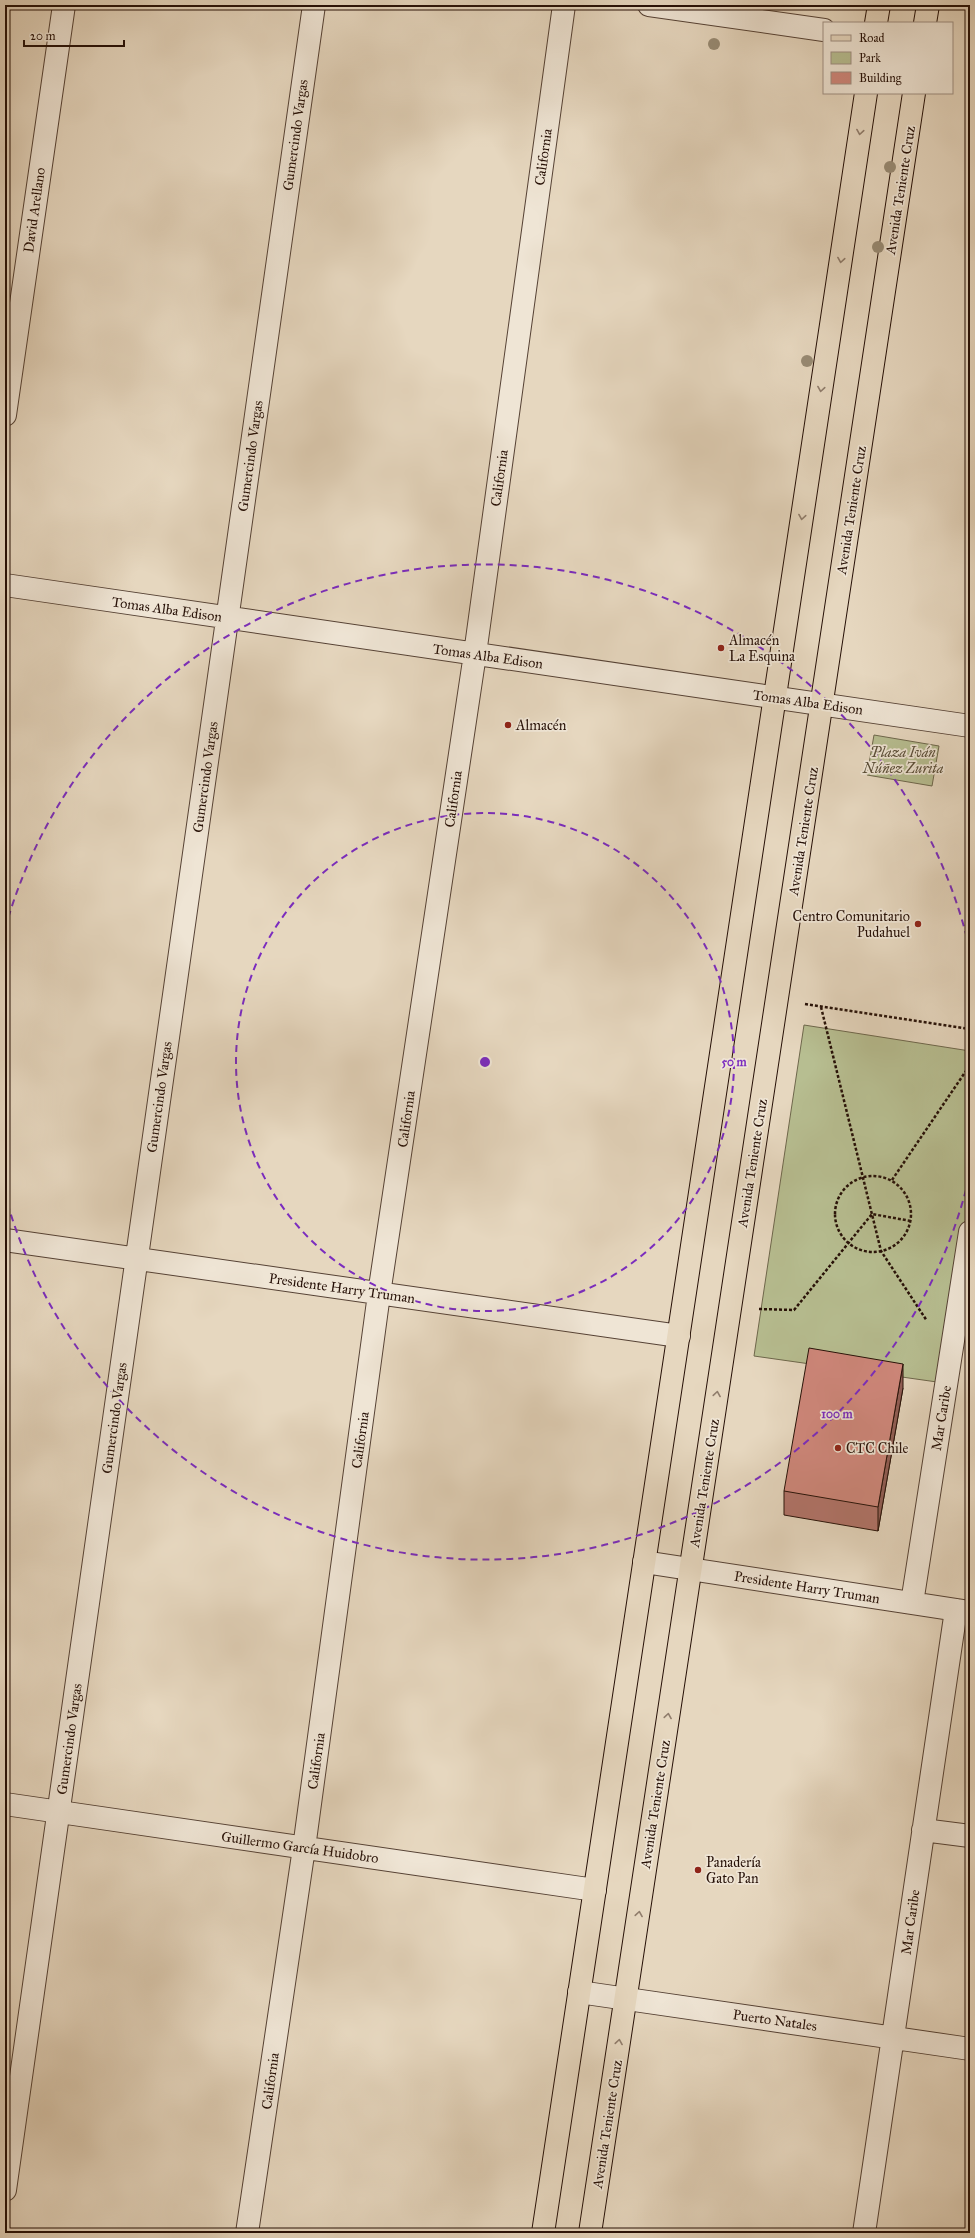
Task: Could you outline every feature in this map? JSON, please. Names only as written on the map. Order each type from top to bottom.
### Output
[{"type":"main road","points":[[876,22],[879,5]]},
{"type":"main road","points":[[925,22],[928,5]]},
{"type":"main road","points":[[542,2233],[866,94]]},
{"type":"main road","name":"Avenida Teniente Cruz","points":[[590,2233],[914,94]]},
{"type":"street","name":"David Arellano","points":[[5,415],[64,5]]},
{"type":"street","name":"Gumercindo Vargas","points":[[5,2190],[314,5]]},
{"type":"street","name":"California","points":[[247,2233],[304,1848],[380,1294],[475,654],[564,5]]},
{"type":"street","points":[[650,5],[823,30]]},
{"type":"street","name":"Tomas Alba Edison","points":[[5,586],[970,726]]},
{"type":"street","name":"Mar Caribe","points":[[912,1603],[970,1232]]},
{"type":"street","name":"Presidente Harry Truman","points":[[5,1240],[678,1336]]},
{"type":"street","name":"Presidente Harry Truman","points":[[644,1562],[963,1611]]},
{"type":"street","name":"Mar Caribe","points":[[864,2233],[923,1830],[963,1611]]},
{"type":"street","name":"Guillermo García Huidobro","points":[[5,1804],[595,1890]]},
{"type":"street","points":[[923,1830],[970,1836]]},
{"type":"street","name":"Puerto Natales","points":[[579,1992],[970,2049]]},
{"type":"path","points":[[777,1000],[970,1029]]},
{"type":"path","points":[[821,1007],[881,1251],[939,1340],[952,1350]]},
{"type":"path","points":[[892,1180],[970,1065]]},
{"type":"path","points":[[880,1176],[892,1180],[902,1187],[909,1197],[912,1209],[911,1221],[907,1233],[899,1243],[888,1250],[862,1251],[849,1244],[841,1236],[836,1224],[837,1199],[844,1188],[854,1180],[863,1177],[880,1176]]},
{"type":"path","points":[[730,1309],[794,1310],[872,1214]]},
{"type":"path","points":[[872,1214],[911,1221]]},
{"type":"green space","name":"Plaza Iván Núñez Zurita","points":[[874,735],[939,746],[932,786],[867,775]]},
{"type":"green space","points":[[804,1025],[970,1051],[970,1215],[944,1383],[754,1356]]},
{"type":"building","points":[[809,1348],[903,1364],[878,1507],[784,1491]]},
{"type":"building","points":[[970,1521],[970,1549],[966,1548]]},
{"type":"place","name":"Almacén La Esquina","points":[[721,648]]},
{"type":"place","name":"Almacén","points":[[508,725]]},
{"type":"place","name":"Centro Comunitario Pudahuel","points":[[918,924]]},
{"type":"place","name":"CTC Chile","points":[[838,1448]]},
{"type":"place","name":"Panadería Gato Pan","points":[[698,1870]]}]
